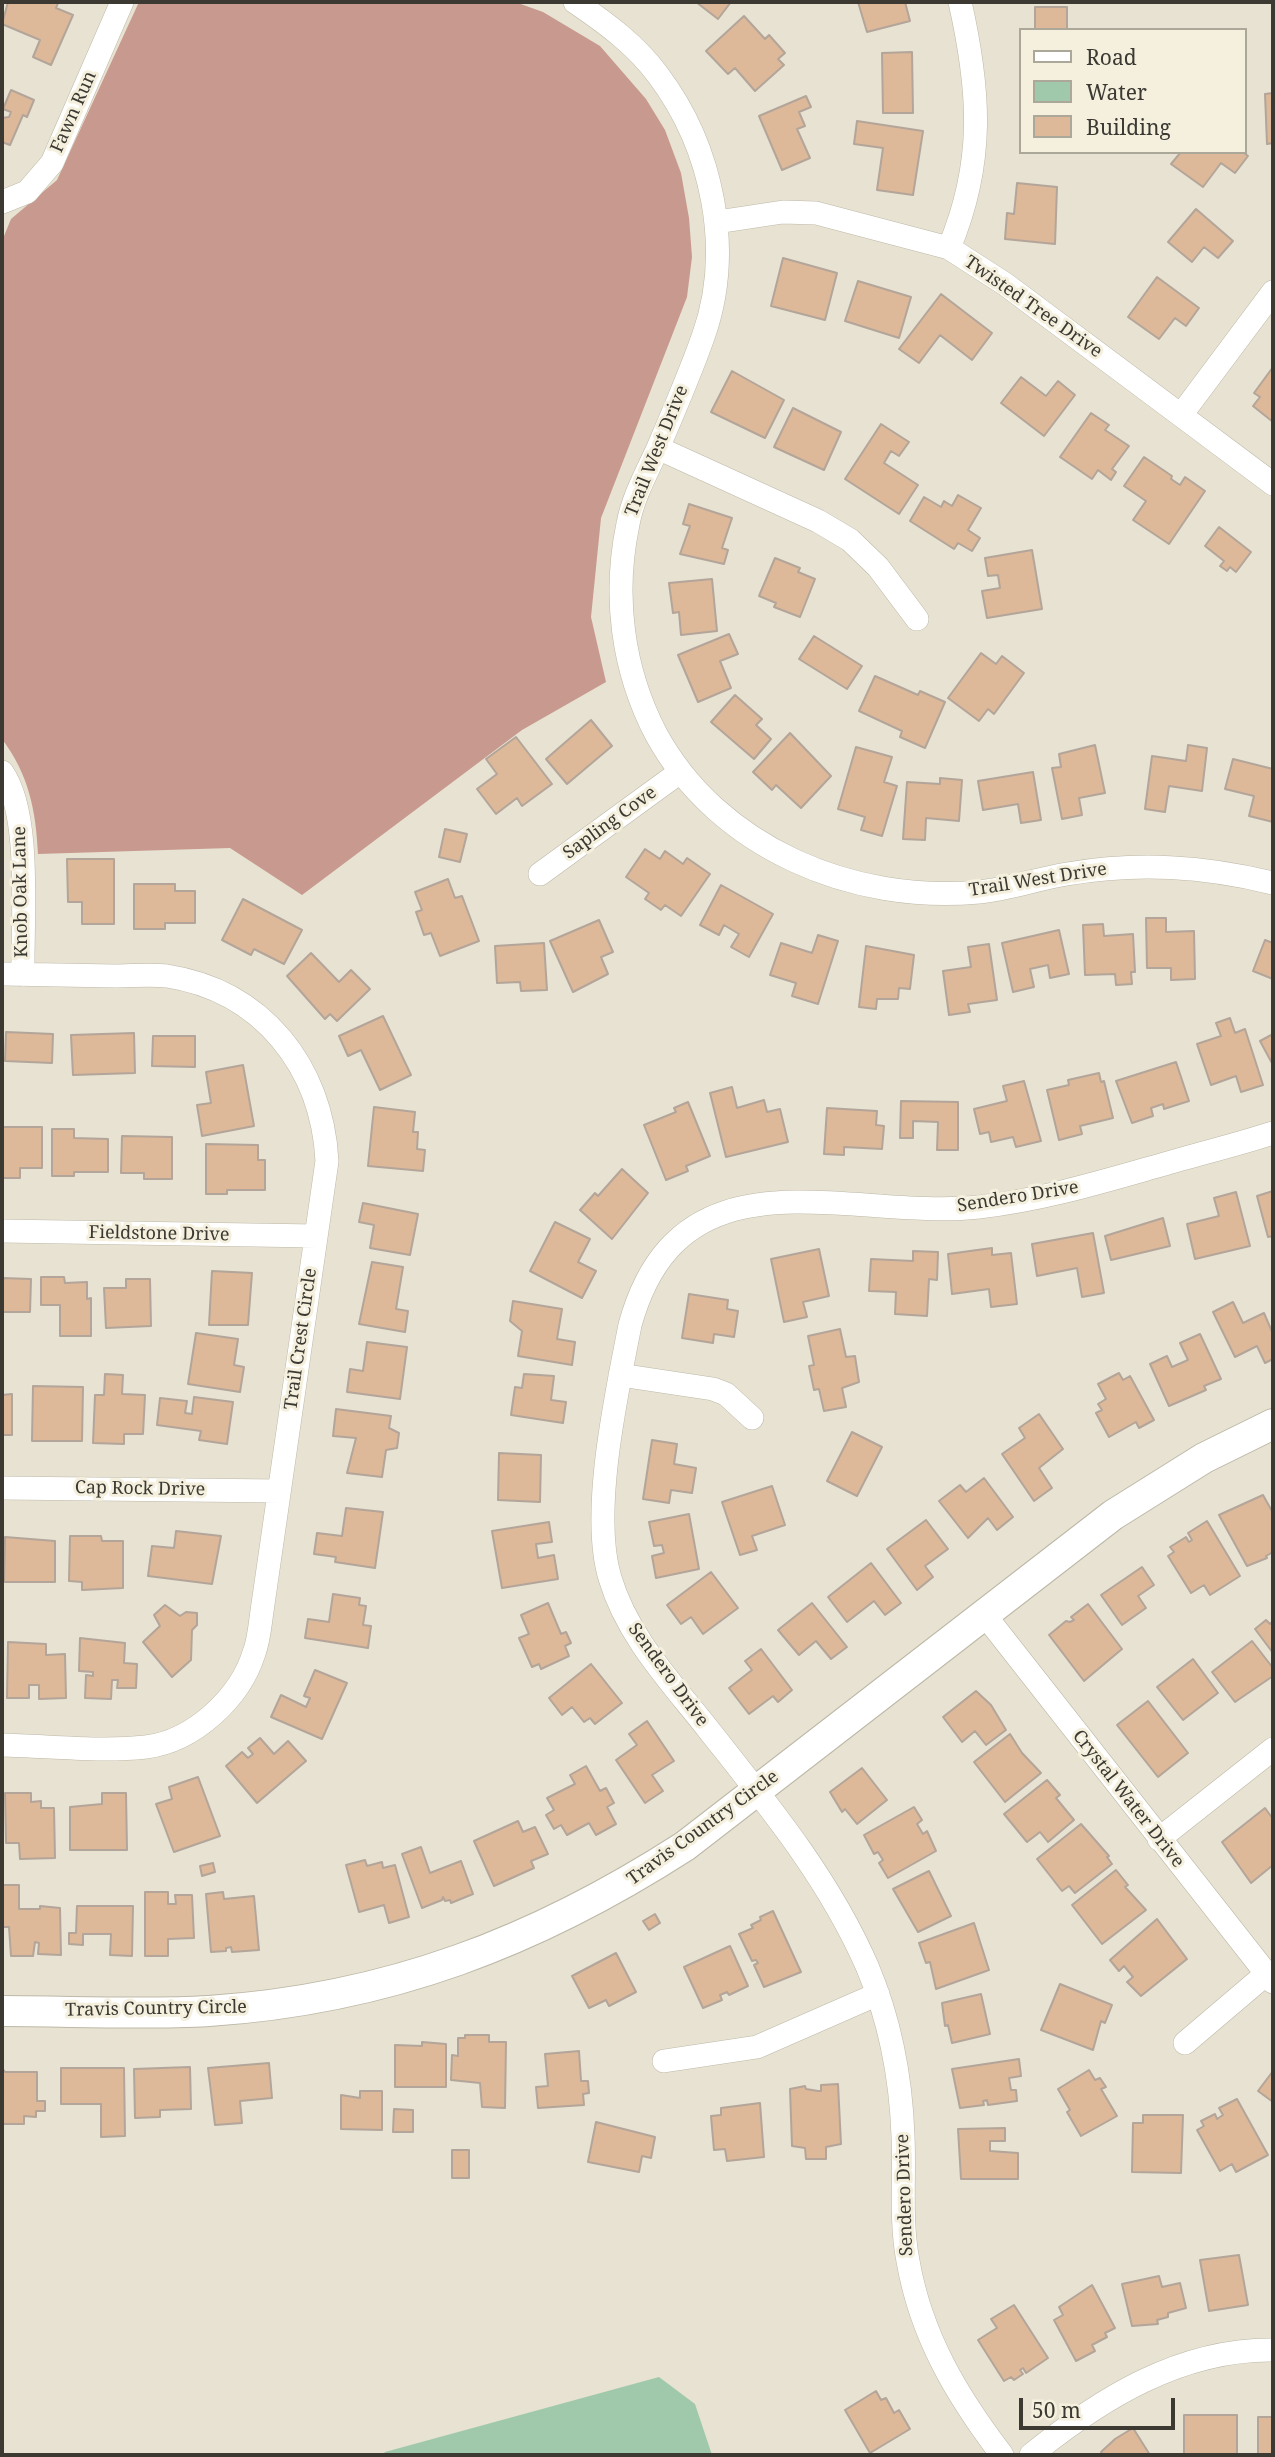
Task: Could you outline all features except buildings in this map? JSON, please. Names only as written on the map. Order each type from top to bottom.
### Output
[{"type":"street","name":"Fawn Run","points":[[2,202],[27,192],[52,163],[122,2]]},
{"type":"street","name":"Trail West Drive","points":[[575,2],[620,35],[659,76],[681,110],[696,144],[717,222],[717,277],[707,326],[628,520],[621,580],[624,641],[639,696],[657,734],[680,772],[714,808],[779,855],[813,870],[873,887],[909,893],[982,892],[1075,873],[1157,866],[1199,868],[1273,883]]},
{"type":"street","points":[[949,248],[969,188],[978,127],[975,78],[960,2]]},
{"type":"street","name":"Twisted Tree Drive","points":[[717,222],[783,212],[816,213],[949,248],[1005,284],[1273,484]]},
{"type":"street","points":[[1181,415],[1273,292]]},
{"type":"street","points":[[658,448],[818,521],[850,540],[878,567],[917,619]]},
{"type":"street","name":"Knob Oak Lane","points":[[2,772],[13,792],[22,832],[12,974]]},
{"type":"street","name":"Sapling Cove","points":[[540,874],[680,772]]},
{"type":"street","name":"Trail Crest Circle","points":[[2,1745],[148,1747],[184,1734],[220,1708],[247,1671],[255,1651],[327,1161],[322,1116],[301,1067],[268,1025],[234,999],[181,979],[163,976],[12,974]]},
{"type":"street","name":"Sendero Drive","points":[[1002,2455],[948,2378],[920,2311],[905,2241],[901,2091],[878,1994],[835,1899],[815,1867],[634,1632],[609,1575],[602,1515],[620,1376],[638,1297],[649,1275],[682,1237],[698,1225],[730,1211],[786,1200],[944,1209],[981,1207],[1063,1193],[1273,1133]]},
{"type":"street","name":"Fieldstone Drive","points":[[2,1231],[316,1236]]},
{"type":"street","points":[[620,1376],[713,1389],[726,1394],[752,1418]]},
{"type":"street","name":"Travis Country Circle","points":[[2,2011],[232,2008],[317,1998],[415,1975],[489,1950],[587,1906],[685,1846],[1136,1500],[1204,1458],[1273,1424]]},
{"type":"street","name":"Cap Rock Drive","points":[[2,1488],[279,1491]]},
{"type":"street","name":"Crystal Water Drive","points":[[984,1614],[1269,1978]]},
{"type":"street","points":[[1158,1839],[1273,1749]]},
{"type":"street","points":[[1185,2043],[1269,1978]]},
{"type":"street","points":[[664,2061],[757,2047],[878,1994]]},
{"type":"street","points":[[1031,2455],[1092,2408],[1150,2377],[1213,2358],[1273,2350]]},
{"type":"shaded area","points":[[139,2],[515,2],[543,12],[600,46],[646,99],[665,130],[681,173],[692,257],[687,297],[601,518],[591,617],[606,682],[522,730],[302,895],[230,848],[38,854],[33,808],[25,780],[2,739],[2,241],[11,219],[57,180]]},
{"type":"water","points":[[659,2377],[695,2404],[712,2455],[382,2455],[385,2452]]}]
